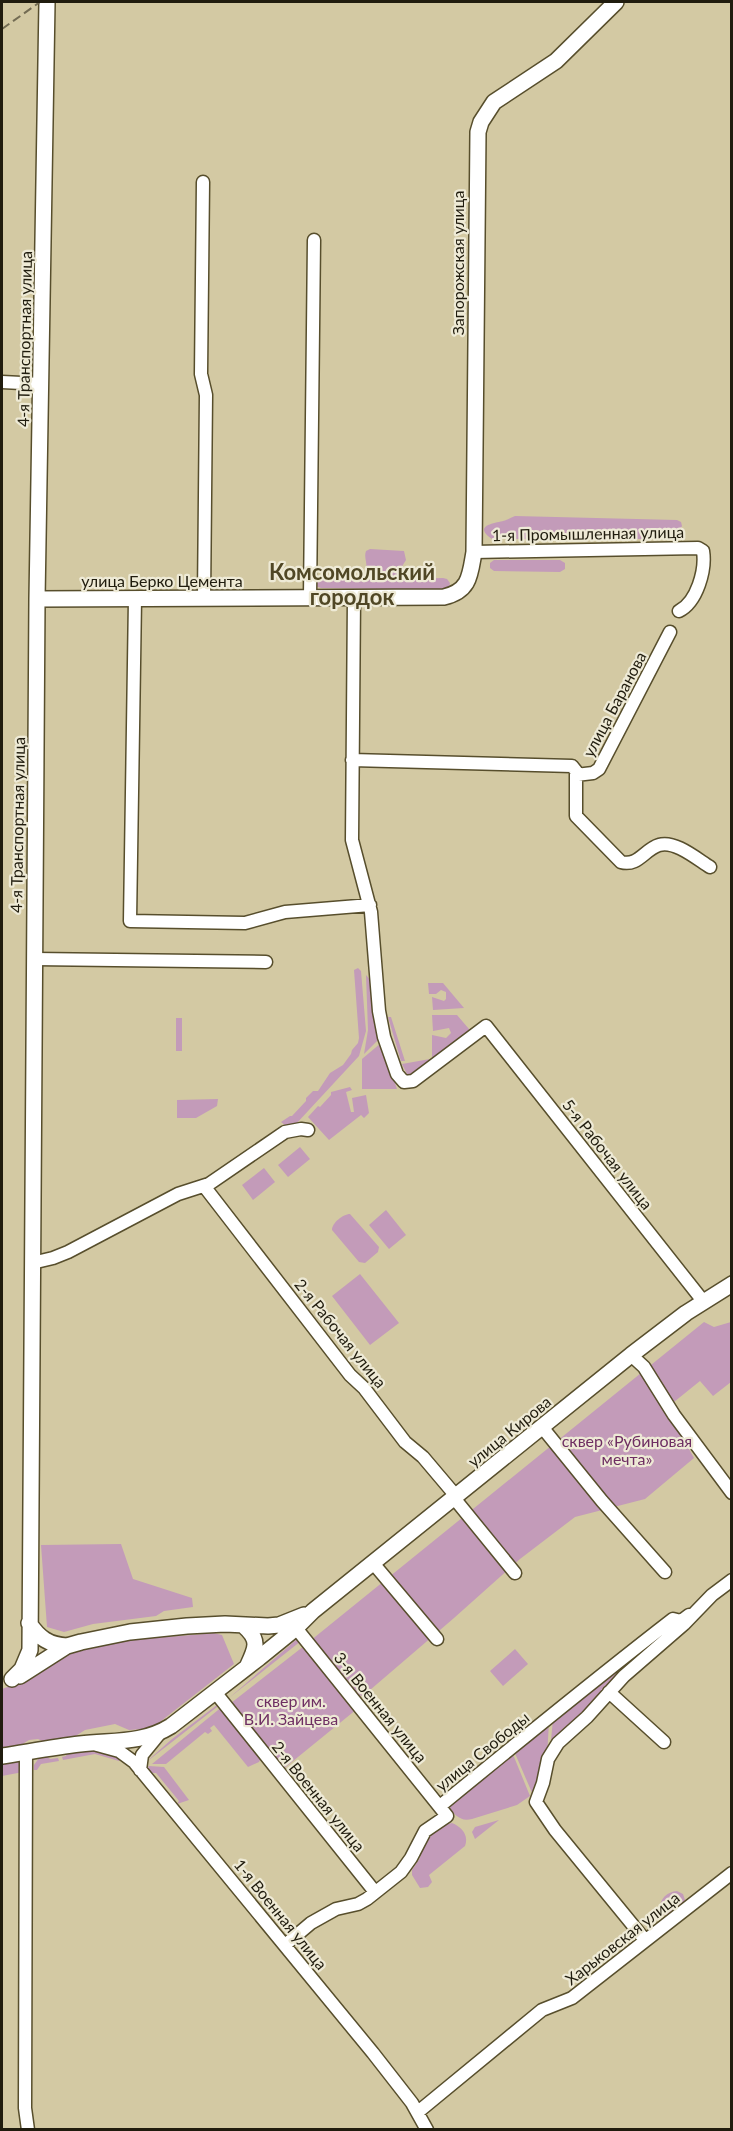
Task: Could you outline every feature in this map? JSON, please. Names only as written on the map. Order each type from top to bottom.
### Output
[{"type":"main road","name":"4-я Транспортная улица","points":[[7,1680],[22,1669],[30,1650],[37,599],[47,2]]},
{"type":"main road","name":"Запорожская улица","points":[[464,586],[470,575],[474,552],[478,132],[481,122],[494,102],[556,61],[616,2]]},
{"type":"main road","name":"улица Берко Цемента","points":[[37,599],[444,597],[454,594],[464,586]]},
{"type":"main road","name":"улица Кирова","points":[[2,1756],[91,1743],[136,1740],[160,1733],[182,1719],[296,1628],[312,1611],[631,1355],[704,1301],[732,1284]]},
{"type":"main road","name":"улица Кирова","points":[[67,1646],[130,1632],[187,1626],[279,1625],[312,1611]]},
{"type":"main road","points":[[29,1623],[36,1634],[47,1642],[67,1646]]},
{"type":"main road","points":[[244,1626],[252,1632],[256,1643],[255,1651],[246,1668]]},
{"type":"main road","points":[[7,1680],[22,1675],[67,1646]]},
{"type":"street","points":[[204,182],[201,374],[206,395],[204,598]]},
{"type":"street","points":[[310,597],[314,240]]},
{"type":"street","points":[[2,382],[41,384]]},
{"type":"street","name":"1-я Промышленная улица","points":[[474,552],[693,548],[703,551],[703,565],[696,592],[688,605],[679,610]]},
{"type":"street","points":[[135,599],[130,921],[245,923],[285,912],[370,905],[352,840],[354,597]]},
{"type":"street","name":"улица Баранова","points":[[576,775],[600,770],[670,632]]},
{"type":"street","points":[[352,760],[572,766],[576,771],[576,816],[621,862],[627,864],[633,862],[659,845],[675,847],[710,867]]},
{"type":"street","name":"5-я Рабочая улица","points":[[370,905],[379,1011],[384,1037],[397,1074],[405,1082],[413,1081],[486,1026],[704,1301]]},
{"type":"street","points":[[34,959],[266,962]]},
{"type":"street","points":[[32,1263],[68,1252],[140,1212],[178,1194],[209,1184],[285,1132],[308,1130]]},
{"type":"street","name":"2-я Рабочая улица","points":[[204,1186],[350,1375],[364,1388],[405,1442],[423,1457],[515,1573]]},
{"type":"street","points":[[631,1355],[644,1367],[674,1415],[732,1493]]},
{"type":"street","points":[[542,1427],[602,1501],[665,1572]]},
{"type":"street","points":[[373,1563],[437,1639]]},
{"type":"street","name":"улица Свободы","points":[[645,1940],[555,1830],[536,1802],[551,1751],[624,1676],[684,1624],[721,1587],[732,1580]]},
{"type":"street","name":"улица Свободы","points":[[285,1945],[311,1923],[336,1909],[358,1904],[401,1872],[425,1831],[447,1816],[440,1806],[673,1619],[681,1621],[694,1613]]},
{"type":"street","name":"3-я Военная улица","points":[[296,1628],[440,1806]]},
{"type":"street","name":"2-я Военная улица","points":[[215,1692],[375,1892]]},
{"type":"street","points":[[609,1692],[664,1742]]},
{"type":"street","points":[[140,1770],[142,1755],[160,1733]]},
{"type":"street","name":"1-я Военная улица","points":[[91,1743],[119,1751],[134,1761],[418,2112],[427,2130]]},
{"type":"street","points":[[26,1752],[26,2108],[28,2130]]},
{"type":"street","name":"Харьковская улица","points":[[418,2112],[542,2010],[572,1998],[732,1873]]},
{"type":"green space","points":[[515,516],[677,520],[682,526],[678,533],[669,539],[492,539],[486,534],[484,530],[488,525]]},
{"type":"green space","points":[[370,549],[404,551],[406,560],[401,568],[402,576],[407,579],[443,578],[450,583],[449,587],[444,590],[321,588],[315,586],[314,579],[318,577],[360,577],[364,575],[365,554]]},
{"type":"green space","points":[[494,560],[560,560],[565,563],[565,569],[560,572],[494,571],[490,568],[490,563]]},
{"type":"green space","points":[[358,968],[361,971],[366,1031],[359,1056],[296,1124],[286,1126],[281,1122],[292,1116],[313,1091],[318,1091],[330,1073],[343,1065],[358,1043],[354,970]]},
{"type":"green space","points":[[366,975],[371,981],[372,1003],[379,1039],[364,1054],[368,1030]]},
{"type":"green space","points":[[428,983],[443,983],[464,1008],[433,1010],[432,997],[444,1001],[446,992],[441,990],[436,994],[429,994]]},
{"type":"green space","points":[[432,1015],[457,1015],[469,1029],[469,1034],[434,1063],[432,1035],[446,1038],[451,1033],[449,1028],[433,1031]]},
{"type":"green space","points":[[388,1017],[391,1017],[405,1061],[401,1061]]},
{"type":"green space","points":[[176,1018],[182,1018],[182,1051],[176,1051]]},
{"type":"green space","points":[[381,1043],[397,1089],[362,1089],[362,1059]]},
{"type":"green space","points":[[430,1059],[432,1064],[409,1078],[402,1064]]},
{"type":"green space","points":[[350,1087],[352,1090],[346,1092],[351,1112],[354,1112],[352,1098],[366,1095],[369,1113],[364,1118],[361,1115],[329,1140],[308,1117],[318,1106],[320,1107],[331,1092]]},
{"type":"green space","points":[[218,1099],[217,1106],[196,1118],[177,1118],[177,1100]]},
{"type":"green space","points":[[300,1147],[310,1159],[288,1177],[278,1165]]},
{"type":"green space","points":[[264,1168],[275,1182],[253,1200],[242,1185]]},
{"type":"green space","points":[[386,1210],[406,1235],[389,1249],[369,1225]]},
{"type":"green space","points":[[350,1214],[379,1247],[378,1252],[365,1263],[359,1262],[332,1230],[338,1219]]},
{"type":"green space","points":[[360,1274],[399,1323],[370,1345],[332,1296]]},
{"type":"green space","name":"сквер «Рубиновая мечта»","points":[[704,1322],[714,1327],[731,1322],[731,1382],[713,1396],[700,1381],[664,1410],[694,1458],[645,1499],[575,1517],[520,1559],[363,1696],[357,1695],[310,1641]]},
{"type":"green space","points":[[121,1544],[133,1579],[192,1598],[193,1607],[164,1611],[156,1616],[93,1624],[64,1632],[47,1627],[41,1545]]},
{"type":"green space","points":[[675,1621],[682,1623],[550,1751],[553,1719]]},
{"type":"green space","points":[[213,1633],[222,1635],[234,1664],[156,1725],[129,1730],[115,1724],[85,1730],[74,1737],[45,1742],[38,1739],[29,1740],[21,1745],[2,1748],[2,1689],[24,1682],[58,1659],[79,1651],[117,1642]]},
{"type":"green space","points":[[296,1640],[301,1641],[229,1698]]},
{"type":"green space","name":"сквер им. В.И. Зайцева","points":[[304,1646],[357,1709],[282,1770],[231,1703]]},
{"type":"green space","points":[[515,1649],[528,1664],[503,1686],[490,1671]]},
{"type":"green space","points":[[217,1705],[217,1707],[145,1763],[172,1739]]},
{"type":"green space","points":[[223,1706],[262,1756],[259,1762],[248,1767],[214,1725],[210,1728],[212,1731],[208,1734],[205,1732],[166,1764],[152,1764]]},
{"type":"green space","points":[[549,1722],[547,1757],[533,1795],[514,1751]]},
{"type":"green space","points":[[91,1750],[120,1759],[119,1761],[95,1754],[63,1760],[62,1757],[67,1753]]},
{"type":"green space","points":[[512,1752],[530,1796],[517,1805],[472,1819],[464,1820],[456,1815],[448,1806]]},
{"type":"green space","points":[[46,1756],[50,1759],[58,1758],[59,1761],[41,1764],[37,1770],[34,1770],[34,1765],[39,1758]]},
{"type":"green space","points":[[19,1761],[24,1765],[23,1772],[2,1776],[2,1764]]},
{"type":"green space","points":[[149,1766],[164,1767],[189,1800],[177,1804],[179,1801],[156,1773],[150,1773],[146,1769]]},
{"type":"green space","points":[[499,1820],[475,1839],[472,1832],[475,1827]]},
{"type":"green space","points":[[452,1823],[464,1832],[465,1846],[429,1875],[432,1882],[428,1887],[420,1888],[412,1875],[412,1870],[420,1858],[421,1849],[432,1834]]},
{"type":"green space","points":[[677,1891],[683,1894],[685,1900],[682,1907],[673,1914],[661,1914],[660,1905],[663,1898]]},
{"type":"railway","points":[[2,29],[40,2]]},
{"type":"district","name":"Комсомольский городок","points":[[352,584]]}]
